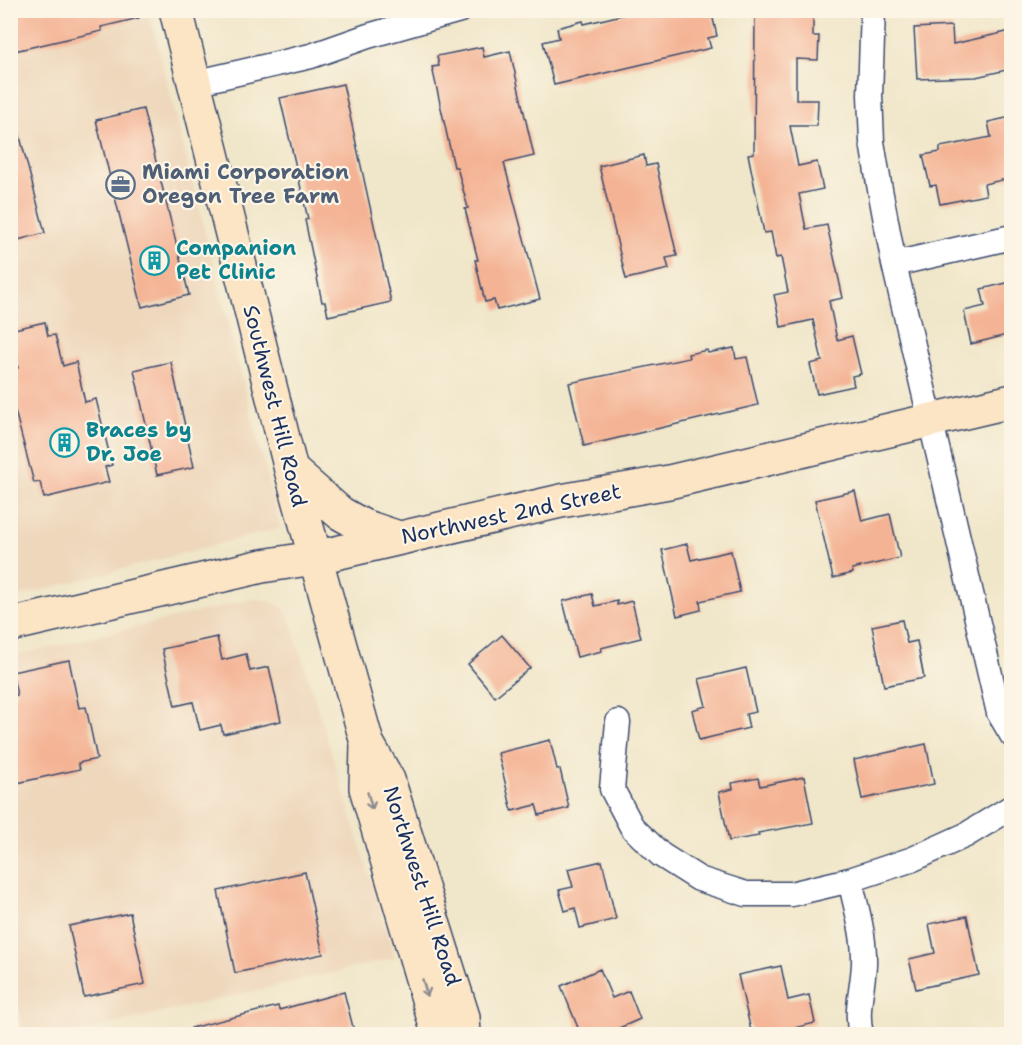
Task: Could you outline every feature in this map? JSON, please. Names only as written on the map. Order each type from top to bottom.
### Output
[{"type":"street","name":"Southwest Hill Road","points":[[176,10],[314,558]]},
{"type":"street","points":[[194,83],[311,56],[368,36],[460,10]]},
{"type":"street","points":[[873,10],[870,95],[872,142],[894,264],[999,713],[1011,735]]},
{"type":"street","points":[[894,264],[1011,237]]},
{"type":"street","name":"Northwest 2nd Street","points":[[10,625],[262,566],[314,558],[588,495],[669,482],[1011,401]]},
{"type":"street","points":[[291,470],[340,513],[363,526],[399,538]]},
{"type":"street","name":"Northwest Hill Road","points":[[314,558],[367,743],[388,780],[463,1017],[465,1035]]},
{"type":"street","points":[[618,722],[612,789],[632,827],[661,855],[699,879],[746,894],[790,894],[850,880],[913,859],[966,835],[1011,807]]},
{"type":"street","name":"Northwest Hill Road","points":[[367,743],[366,788],[436,1026],[442,1035]]},
{"type":"street","points":[[850,880],[861,927],[864,963],[859,1004],[861,1035]]},
{"type":"shaded area","points":[[11,11],[149,11],[280,528],[11,598]]},
{"type":"shaded area","points":[[253,599],[269,601],[282,607],[289,616],[395,958],[70,1034],[24,1034],[10,978],[10,657]]},
{"type":"building","points":[[10,10],[138,10],[139,18],[101,27],[102,31],[10,52]]},
{"type":"building","points":[[642,10],[711,10],[717,36],[708,38],[711,48],[554,85],[543,42],[559,38],[557,28]]},
{"type":"building","points":[[755,13],[813,15],[813,36],[819,36],[818,60],[796,59],[796,100],[818,100],[817,126],[790,126],[798,166],[817,162],[823,189],[799,194],[806,229],[827,225],[843,298],[829,301],[837,340],[852,336],[861,374],[852,376],[854,386],[817,394],[810,364],[822,361],[813,320],[781,327],[774,295],[788,292],[781,257],[776,258],[771,232],[764,233],[748,154],[754,153]]},
{"type":"building","points":[[952,26],[953,44],[1011,31],[1011,69],[976,77],[917,79],[914,28]]},
{"type":"building","points":[[482,47],[484,57],[510,51],[534,156],[504,163],[540,299],[497,310],[494,300],[485,302],[475,260],[478,260],[465,209],[468,208],[457,167],[454,167],[432,67],[439,66],[437,56]]},
{"type":"building","points":[[343,84],[391,302],[328,316],[325,302],[322,302],[305,220],[308,219],[280,98]]},
{"type":"building","points":[[143,109],[189,295],[142,307],[96,120]]},
{"type":"building","points":[[1011,117],[1011,178],[984,184],[986,195],[940,204],[936,185],[930,186],[923,155],[940,152],[940,147],[991,137],[988,122]]},
{"type":"building","points":[[10,125],[17,125],[45,233],[10,242]]},
{"type":"building","points":[[644,155],[646,166],[656,164],[677,256],[666,258],[669,269],[626,279],[599,166]]},
{"type":"building","points":[[1011,282],[1011,334],[971,344],[964,311],[985,306],[981,289]]},
{"type":"building","points":[[45,322],[48,336],[55,335],[63,366],[76,362],[85,402],[96,399],[112,465],[105,467],[109,482],[44,498],[40,482],[34,483],[10,392],[10,370],[18,368],[10,330]]},
{"type":"building","points":[[734,348],[736,359],[747,357],[758,405],[584,446],[569,383],[689,358],[688,354]]},
{"type":"building","points":[[171,362],[194,467],[157,475],[134,370]]},
{"type":"building","points":[[855,491],[862,521],[890,514],[900,558],[852,569],[853,573],[833,578],[815,500]]},
{"type":"building","points":[[687,544],[691,560],[731,551],[740,592],[700,601],[701,610],[677,616],[662,550]]},
{"type":"building","points":[[592,594],[595,606],[617,601],[617,605],[632,601],[641,638],[577,657],[563,601]]},
{"type":"building","points":[[902,620],[907,643],[917,641],[924,678],[884,686],[872,626]]},
{"type":"building","points":[[502,635],[530,668],[495,697],[468,664]]},
{"type":"building","points":[[217,637],[222,660],[246,654],[250,671],[269,667],[281,721],[223,734],[221,725],[200,730],[193,702],[175,706],[162,649]]},
{"type":"building","points":[[69,660],[79,708],[86,707],[97,759],[78,763],[80,769],[17,783],[10,752],[10,696],[17,695],[12,672]]},
{"type":"building","points":[[746,668],[756,712],[746,714],[749,728],[699,740],[692,710],[706,706],[699,679]]},
{"type":"building","points":[[550,740],[557,769],[560,769],[569,808],[539,815],[536,805],[512,811],[498,753]]},
{"type":"building","points":[[926,744],[934,784],[862,799],[854,760]]},
{"type":"building","points":[[804,777],[813,823],[729,841],[719,792],[733,789],[732,783],[758,778],[760,786]]},
{"type":"building","points":[[602,861],[616,919],[580,928],[575,908],[565,911],[559,890],[573,887],[568,869]]},
{"type":"building","points":[[305,872],[323,954],[235,973],[218,891]]},
{"type":"building","points":[[130,913],[145,984],[84,997],[69,926]]},
{"type":"building","points":[[967,916],[979,975],[916,989],[909,959],[935,953],[929,924]]},
{"type":"building","points":[[781,966],[788,1000],[809,995],[815,1023],[765,1035],[752,1035],[738,975]]},
{"type":"building","points":[[600,969],[612,998],[629,991],[640,1019],[603,1035],[581,1035],[561,986]]},
{"type":"building","points":[[344,992],[355,1035],[191,1035],[191,1028],[278,1006],[279,1010]]},
{"type":"place","name":"Miami Corporation Oregon Tree Farm","points":[[121,184]]},
{"type":"place","name":"Companion Pet Clinic","points":[[155,260]]},
{"type":"place","name":"Braces by Dr. Joe","points":[[65,442]]}]
